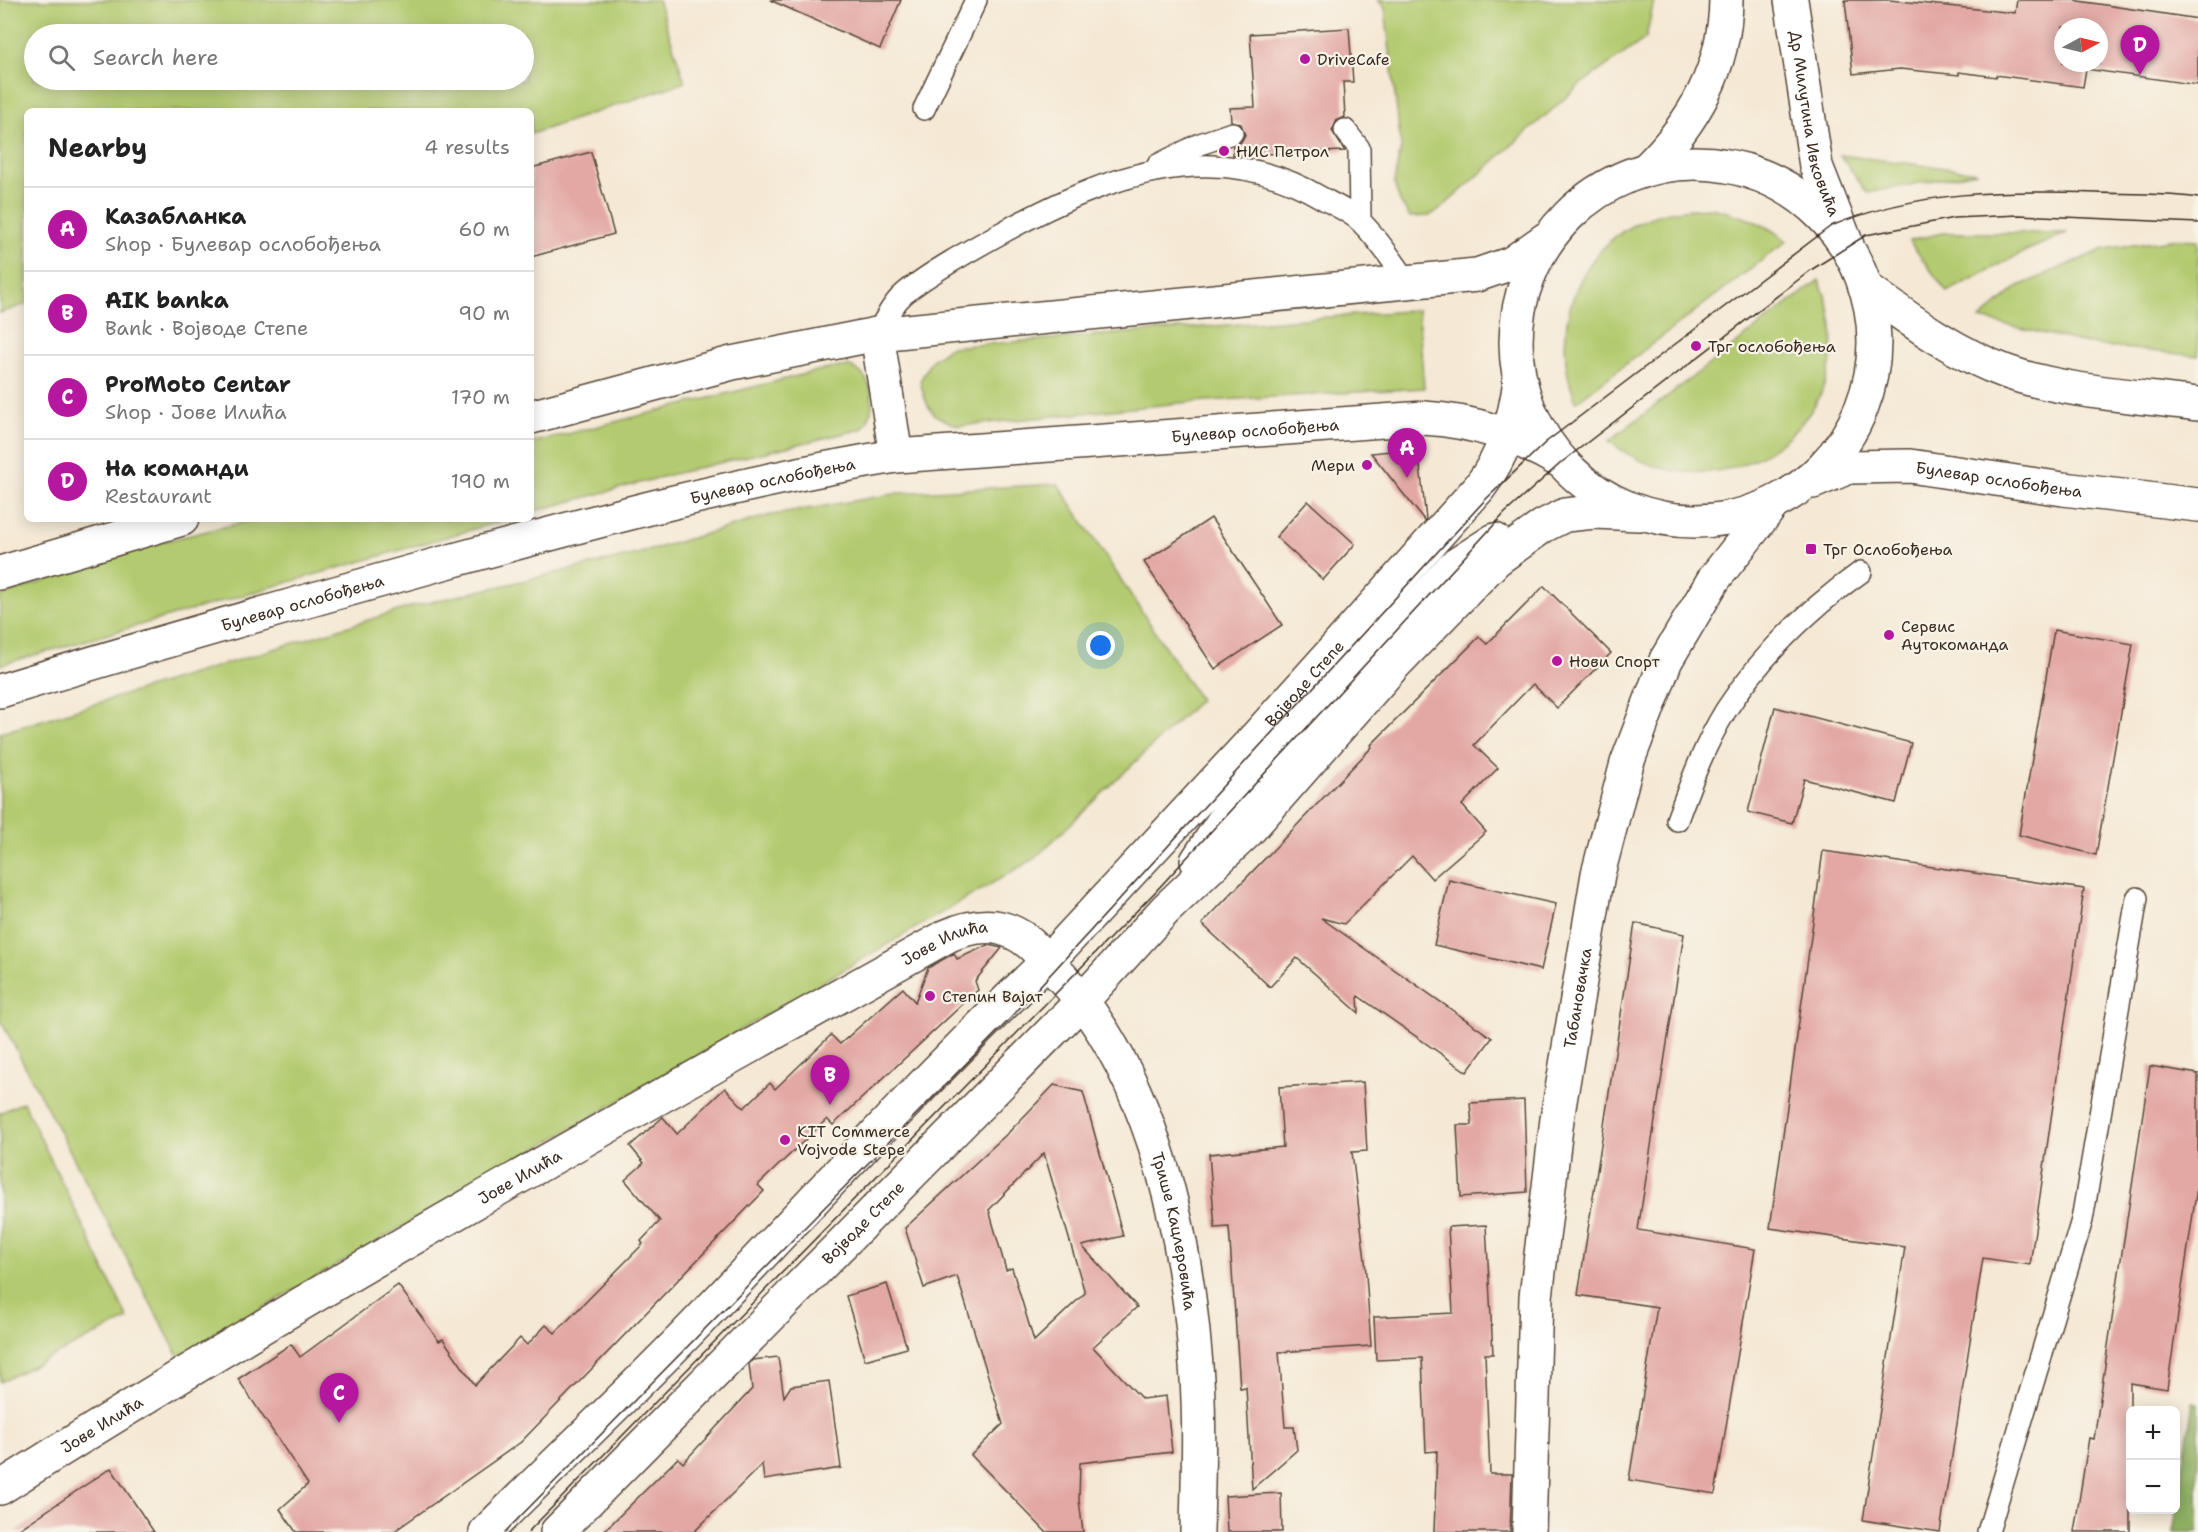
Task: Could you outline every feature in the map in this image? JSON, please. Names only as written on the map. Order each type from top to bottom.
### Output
[{"type":"main road","points":[[1647,169],[1680,135],[1712,78],[1721,50],[1726,0]]},
{"type":"main road","name":"Др Милутина Ивковића","points":[[1791,0],[1816,166],[1821,184],[1847,245]]},
{"type":"main road","name":"Булевар ослобођења","points":[[534,416],[732,363],[877,334],[1408,283],[1494,271],[1512,263],[1550,236],[1584,202],[1603,188],[1647,169],[1672,164],[1709,163],[1747,170],[1771,179],[1814,207],[1847,245],[1866,287],[1874,331],[1874,354],[1871,375],[1858,417],[1835,455],[1803,486]]},
{"type":"main road","name":"Булевар ослобођења","points":[[1550,236],[1532,269],[1520,305],[1516,342],[1520,380],[1538,429],[1562,462],[1596,492],[1639,514],[1673,521],[1707,522],[1740,517],[1772,505],[1803,486],[1849,467],[1910,466],[2198,505]]},
{"type":"main road","name":"Булевар ослобођења","points":[[1866,287],[1925,331],[1956,349],[2008,372],[2056,384],[2198,404]]},
{"type":"main road","points":[[877,334],[896,456]]},
{"type":"main road","name":"Војводе Степе","points":[[486,1532],[699,1321],[913,1096],[1047,962],[1251,743],[1479,488],[1498,459],[1509,434],[1514,419],[1520,380]]},
{"type":"main road","name":"Булевар ослобођења","points":[[0,691],[236,621],[607,519],[834,466],[896,456],[1424,418],[1466,423],[1509,434],[1562,462]]},
{"type":"main road","name":"Табановачка","points":[[1529,1532],[1536,1297],[1557,1119],[1598,874],[1627,763],[1666,660],[1714,579],[1772,505]]},
{"type":"main road","name":"Војводе Степе","points":[[557,1532],[1083,1000],[1165,910],[1232,808],[1453,567],[1501,537],[1555,519],[1579,513],[1639,514]]},
{"type":"main road","points":[[0,573],[172,522]]},
{"type":"main road","name":"Јове Илића","points":[[0,1488],[158,1388],[296,1306],[562,1151],[947,936],[983,925],[999,926],[1018,935],[1047,962]]},
{"type":"main road","name":"Трише Кацлеровића","points":[[1047,962],[1083,1000],[1105,1032],[1139,1105],[1162,1169],[1180,1242],[1196,1355],[1197,1532]]},
{"type":"lane","points":[[924,109],[976,0]]},
{"type":"lane","points":[[1345,130],[1359,148],[1360,220]]},
{"type":"lane","points":[[877,334],[889,313],[904,294],[985,242],[1064,199],[1146,171],[1200,144],[1232,133]]},
{"type":"lane","points":[[1146,171],[1200,166],[1250,169],[1297,183],[1360,220],[1408,283]]},
{"type":"lane","points":[[1677,820],[1701,757],[1726,711],[1754,671],[1807,614],[1861,572]]},
{"type":"lane","points":[[1989,1532],[2082,1220],[2137,898]]},
{"type":"green space","points":[[0,0],[658,0],[685,82],[534,133],[534,108],[24,108],[24,305],[0,313]]},
{"type":"green space","points":[[1378,0],[1654,0],[1646,38],[1581,84],[1438,211],[1428,216],[1410,217],[1400,202],[1394,183],[1401,147],[1385,8]]},
{"type":"green space","points":[[1840,155],[1978,172],[1867,193]]},
{"type":"green space","points":[[1712,208],[1751,220],[1787,241],[1576,402],[1568,375],[1565,348],[1567,321],[1574,294],[1586,270],[1602,248],[1623,231],[1649,218],[1688,209]]},
{"type":"green space","points":[[1942,233],[2067,233],[2028,250],[1947,292],[1909,241]]},
{"type":"green space","points":[[2178,239],[2198,240],[2198,356],[2095,345],[1980,319],[2019,286],[2104,249]]},
{"type":"green space","points":[[1819,280],[1832,329],[1828,374],[1809,413],[1780,444],[1742,464],[1698,472],[1653,465],[1609,441]]},
{"type":"green space","points":[[1418,310],[1424,388],[1190,402],[959,426],[949,423],[931,411],[920,381],[931,361],[950,347]]},
{"type":"green space","points":[[849,366],[858,371],[869,385],[872,394],[871,412],[862,429],[673,474],[534,511],[534,442],[825,369]]},
{"type":"green space","points":[[1058,484],[1200,700],[1034,859],[179,1357],[0,1019],[0,733],[414,606],[637,554],[767,516],[899,493]]},
{"type":"green space","points":[[245,522],[499,522],[0,665],[0,596],[153,544]]},
{"type":"green space","points":[[23,1102],[128,1319],[0,1382],[0,1113]]},
{"type":"green space","points":[[2193,1402],[2198,1403],[2198,1532],[2173,1532],[2176,1514],[2180,1514],[2180,1486]]},
{"type":"building","points":[[770,0],[901,0],[880,49]]},
{"type":"building","points":[[1845,0],[1889,0],[2015,13],[2017,0],[2072,0],[2198,19],[2198,85],[2107,72],[2108,18],[2054,18],[2054,72],[2086,72],[2083,87],[1996,75],[1996,77],[1959,72],[1959,75],[1900,69],[1853,74]]},
{"type":"building","points":[[1349,28],[1353,82],[1343,82],[1345,117],[1337,120],[1332,131],[1345,151],[1233,155],[1233,146],[1241,142],[1245,135],[1241,124],[1231,121],[1230,108],[1255,107],[1250,34]]},
{"type":"building","points":[[591,152],[614,234],[534,256],[534,167]]},
{"type":"building","points":[[1418,448],[1426,519],[1425,521],[1371,453]]},
{"type":"building","points":[[1308,501],[1355,544],[1323,580],[1276,537]]},
{"type":"building","points":[[1211,518],[1282,625],[1215,669],[1144,562]]},
{"type":"building","points":[[1544,586],[1611,653],[1557,708],[1533,684],[1474,745],[1498,768],[1462,805],[1486,832],[1432,879],[1412,856],[1344,924],[1321,918],[1492,1038],[1467,1072],[1358,996],[1359,1013],[1297,958],[1270,987],[1202,924],[1372,747],[1371,745],[1479,637],[1487,644]]},
{"type":"building","points":[[2054,630],[2133,644],[2096,855],[2019,835]]},
{"type":"building","points":[[1775,707],[1911,743],[1896,803],[1804,779],[1792,823],[1748,812]]},
{"type":"building","points":[[1823,851],[2084,889],[2030,1265],[1983,1258],[1940,1532],[1863,1520],[1905,1247],[1770,1228]]},
{"type":"building","points":[[1449,880],[1556,904],[1541,970],[1434,945]]},
{"type":"building","points":[[1635,923],[1684,934],[1638,1230],[1755,1249],[1715,1494],[1629,1480],[1657,1307],[1578,1295]]},
{"type":"building","points":[[988,945],[1002,948],[975,981],[978,990],[833,1125],[827,1119],[758,1185],[764,1191],[521,1442],[393,1532],[296,1532],[280,1509],[308,1484],[238,1379],[291,1344],[300,1357],[398,1285],[439,1341],[443,1339],[475,1385],[520,1338],[527,1345],[546,1325],[555,1333],[643,1244],[641,1241],[660,1221],[625,1180],[644,1163],[630,1146],[663,1117],[677,1134],[725,1088],[744,1108],[770,1083],[775,1089],[831,1035],[840,1044],[903,988],[915,1002],[928,968],[954,953],[957,959]]},
{"type":"building","points":[[2150,1066],[2198,1074],[2198,1180],[2167,1389],[2130,1383],[2130,1406],[2126,1406],[2126,1514],[2130,1514],[2130,1532],[2074,1532],[2089,1438],[2094,1439]]},
{"type":"building","points":[[1363,1082],[1367,1151],[1352,1152],[1365,1260],[1371,1346],[1279,1352],[1285,1427],[1294,1427],[1297,1450],[1252,1489],[1246,1387],[1240,1388],[1229,1227],[1215,1228],[1209,1154],[1283,1147],[1279,1087]]},
{"type":"building","points":[[1054,1085],[1083,1092],[1123,1236],[1082,1246],[1137,1307],[1093,1347],[1142,1399],[1166,1396],[1172,1452],[1080,1463],[1079,1500],[1083,1532],[1046,1532],[971,1455],[1003,1424],[957,1276],[924,1288],[905,1228],[1009,1132]],"holes":[[[1044,1153],[1085,1293],[1034,1341],[1012,1268],[1006,1270],[989,1210]]]},
{"type":"building","points":[[1524,1100],[1527,1192],[1461,1197],[1457,1125],[1472,1125],[1470,1103]]},
{"type":"building","points":[[1486,1225],[1493,1354],[1485,1354],[1490,1474],[1512,1474],[1510,1532],[1434,1532],[1437,1451],[1426,1452],[1422,1358],[1376,1360],[1374,1317],[1453,1313],[1448,1227]]},
{"type":"building","points":[[887,1284],[907,1348],[865,1360],[846,1296]]},
{"type":"building","points":[[778,1357],[784,1397],[791,1386],[829,1381],[841,1468],[764,1480],[762,1464],[694,1532],[603,1532],[678,1458],[683,1463],[752,1389],[749,1364],[753,1360]]},
{"type":"building","points":[[111,1468],[154,1532],[15,1532]]},
{"type":"building","points":[[1281,1493],[1282,1532],[1227,1532],[1225,1496]]},
{"type":"tram line","points":[[505,1532],[1006,1023],[1485,500],[1546,442],[1831,226],[1897,205],[1962,195],[2062,192],[2161,194],[2198,198]]},
{"type":"tram line","points":[[528,1532],[1156,891],[1505,513],[1562,462],[1811,270],[1866,235],[1954,218],[2019,215],[2198,223]]},
{"type":"place","name":"DriveCafe","points":[[1305,59]]},
{"type":"place","name":"На команди","points":[[2140,75]]},
{"type":"place","name":"НИС Петрол","points":[[1224,151]]},
{"type":"place","name":"Трг ослобођења","points":[[1696,346]]},
{"type":"place","name":"Мери","points":[[1367,465]]},
{"type":"place","name":"Казабланка","points":[[1407,478]]},
{"type":"place","name":"Трг Ослобођења","points":[[1811,549]]},
{"type":"place","name":"Сервис Аутокоманда","points":[[1889,635]]},
{"type":"place","name":"Нови Спорт","points":[[1557,661]]},
{"type":"place","name":"Степин Вајат","points":[[930,996]]},
{"type":"place","name":"AIK banka","points":[[830,1105]]},
{"type":"place","name":"KIT Commerce Vojvode Stepe","points":[[785,1140]]},
{"type":"place","name":"ProMoto Centar","points":[[339,1423]]}]
